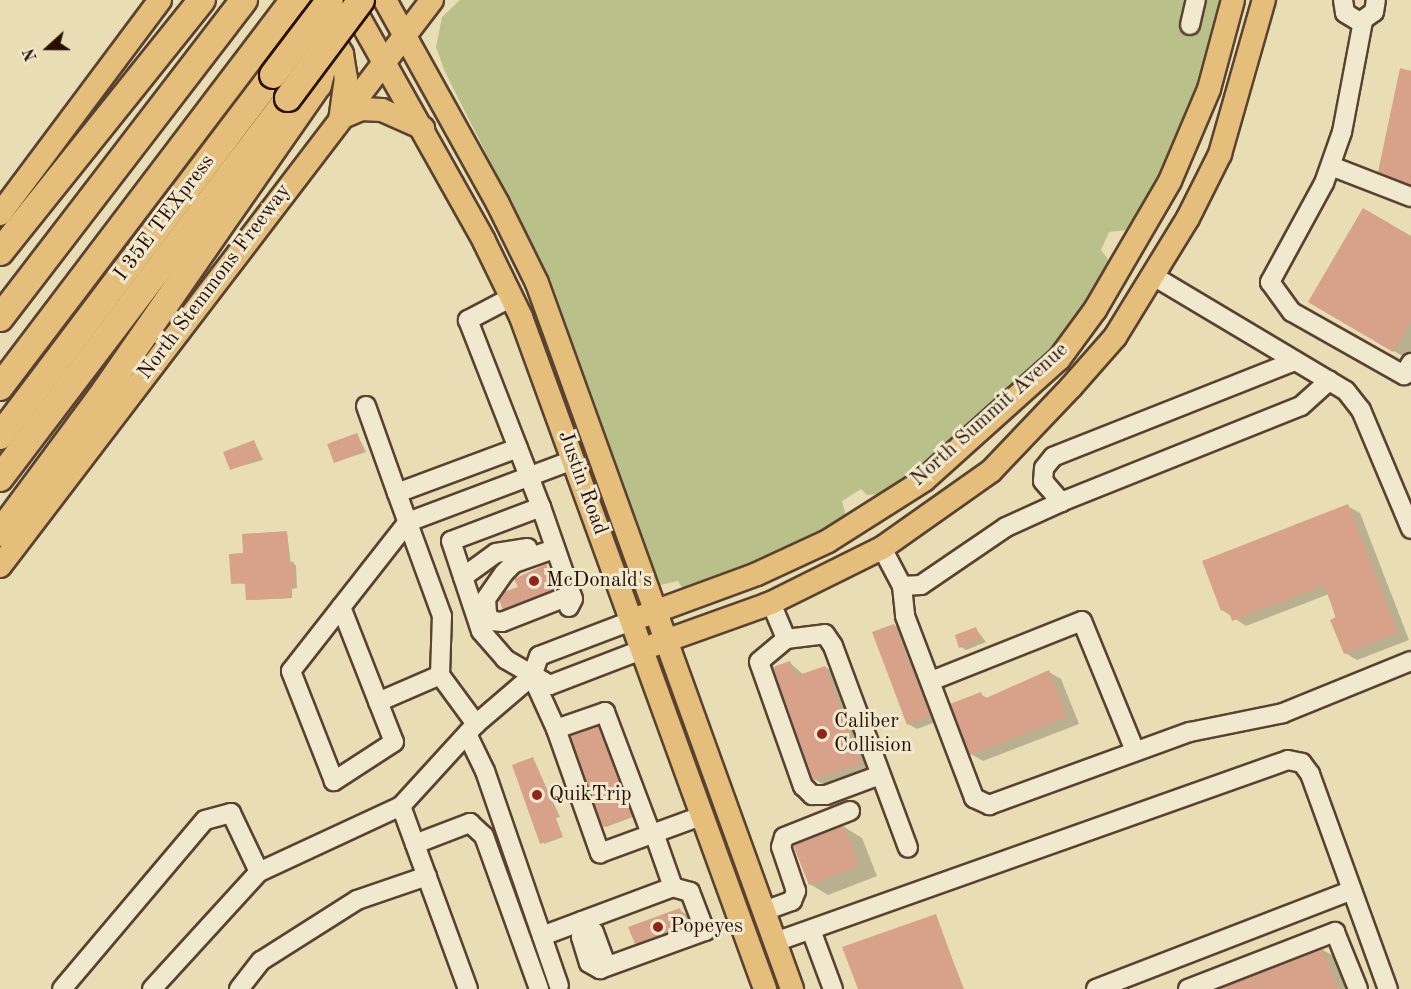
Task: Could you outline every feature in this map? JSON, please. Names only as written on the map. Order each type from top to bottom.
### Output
[{"type":"highway","points":[[0,252],[202,0]]},
{"type":"highway","points":[[0,387],[294,0]]},
{"type":"highway","name":"I 35E TEXpress","points":[[0,436],[330,0]]},
{"type":"highway","points":[[0,478],[361,0]]},
{"type":"highway","points":[[0,318],[242,4]]},
{"type":"highway","points":[[0,533],[105,391],[318,85],[330,41]]},
{"type":"main road","points":[[0,214],[160,0]]},
{"type":"main road","points":[[310,0],[342,54],[346,78],[340,118]]},
{"type":"main road","name":"Justin Road","points":[[350,0],[383,61],[424,128],[512,297],[765,989]]},
{"type":"main road","name":"Justin Road","points":[[386,0],[495,197],[537,283],[668,640],[792,989]]},
{"type":"main road","name":"North Stemmons Freeway","points":[[0,566],[403,34],[432,0]]},
{"type":"main road","name":"North Summit Avenue","points":[[631,621],[757,574],[828,541],[924,480],[1059,359],[1095,310],[1128,257],[1170,181],[1209,89],[1233,0]]},
{"type":"main road","name":"North Summit Avenue","points":[[641,650],[771,603],[882,548],[991,471],[1115,337],[1155,277],[1220,154],[1264,0]]},
{"type":"main road","points":[[340,118],[361,109],[382,110],[424,128]]},
{"type":"main road","points":[[1128,257],[1155,277]]},
{"type":"main road","points":[[859,521],[882,548]]},
{"type":"street","points":[[1190,25],[1196,0]]},
{"type":"street","points":[[1376,0],[1374,12],[1363,21],[1342,132],[1330,166],[1270,282],[1292,312],[1404,375],[1411,363]]},
{"type":"street","points":[[1341,1],[1349,18],[1363,21]]},
{"type":"street","points":[[1330,166],[1411,197]]},
{"type":"street","points":[[1155,277],[1346,391],[1361,410],[1411,529]]},
{"type":"street","points":[[490,639],[502,631],[569,608],[571,596],[552,545],[532,476],[518,448],[468,320],[512,297]]},
{"type":"street","points":[[1061,501],[1043,481],[1044,468],[1053,457],[1294,361]]},
{"type":"street","points":[[902,586],[921,585],[1006,527],[1061,501],[1301,406],[1329,381]]},
{"type":"street","points":[[366,406],[442,616],[440,675],[472,729],[559,986]]},
{"type":"street","points":[[397,493],[518,448]]},
{"type":"street","points":[[341,607],[394,742],[334,781],[291,671],[341,607],[408,522],[573,460]]},
{"type":"street","points":[[451,541],[542,507]]},
{"type":"street","points":[[441,509],[481,631],[505,659],[550,685],[641,650]]},
{"type":"street","points":[[552,545],[514,563],[486,599],[487,614],[498,622],[571,596]]},
{"type":"street","points":[[463,577],[496,554],[552,545]]},
{"type":"street","points":[[882,548],[902,586],[905,616],[974,798],[988,805],[1190,732],[1283,713],[1411,662]]},
{"type":"street","points":[[771,603],[786,639]]},
{"type":"street","points":[[152,989],[259,872],[401,806],[472,729],[532,675],[539,656],[631,621]]},
{"type":"street","points":[[931,681],[1082,621],[1135,751]]},
{"type":"street","points":[[880,775],[826,795],[812,795],[803,786],[759,662],[786,639],[825,634],[833,646],[908,848]]},
{"type":"street","points":[[378,702],[440,675]]},
{"type":"street","points":[[532,675],[556,729],[600,853],[701,816]]},
{"type":"street","points":[[556,729],[605,712],[674,887]]},
{"type":"street","points":[[776,942],[1288,760],[1302,763],[1310,774],[1388,989]]},
{"type":"street","points":[[401,806],[468,989]]},
{"type":"street","points":[[764,911],[792,900],[796,891],[781,847],[784,837],[850,811]]},
{"type":"street","points":[[62,989],[205,820],[231,813],[259,872]]},
{"type":"street","points":[[415,844],[470,823],[484,836],[539,989]]},
{"type":"street","points":[[239,989],[261,961],[357,900],[427,876]]},
{"type":"street","points":[[542,936],[584,925],[674,887],[690,892],[705,931],[600,969],[589,963],[581,937],[584,925]]},
{"type":"street","points":[[1095,989],[1352,890]]},
{"type":"street","points":[[811,930],[833,989]]},
{"type":"street","points":[[1188,989],[1335,932],[1358,989]]},
{"type":"green space","points":[[460,0],[1225,0],[1200,90],[1170,157],[1127,230],[1109,232],[1101,250],[1115,268],[1036,371],[947,448],[879,494],[867,495],[861,489],[842,501],[847,520],[780,558],[683,589],[678,581],[660,585],[652,577],[550,279],[445,72],[436,47],[442,17]]},
{"type":"building","points":[[1400,68],[1411,71],[1411,184],[1378,172]]},
{"type":"building","points":[[1363,208],[1411,236],[1411,321],[1393,352],[1308,302]]},
{"type":"building","points":[[357,433],[364,451],[334,463],[327,444]]},
{"type":"building","points":[[254,440],[261,458],[230,470],[223,452]]},
{"type":"building","points":[[1348,504],[1398,633],[1344,654],[1330,620],[1336,617],[1324,585],[1232,621],[1228,608],[1221,611],[1202,561]]},
{"type":"building","points":[[287,531],[289,562],[294,562],[295,588],[290,588],[291,598],[246,600],[245,583],[231,584],[229,554],[243,553],[242,534]]},
{"type":"building","name":"McDonald's","points":[[546,564],[555,589],[503,610],[499,600],[504,592],[518,587],[514,579]]},
{"type":"building","points":[[894,624],[930,716],[907,725],[872,632]]},
{"type":"building","points":[[976,627],[981,639],[959,648],[955,635]]},
{"type":"building","name":"Caliber Collision","points":[[790,661],[796,676],[825,666],[861,764],[813,780],[773,667]]},
{"type":"building","points":[[1049,670],[1067,717],[970,755],[950,704],[981,692],[984,699]]},
{"type":"building","name":"QuikTrip","points":[[598,726],[632,816],[603,827],[570,736]]},
{"type":"building","name":"QuikTrip","points":[[533,757],[558,816],[555,817],[562,836],[540,844],[512,765]]},
{"type":"building","points":[[844,826],[859,866],[809,885],[793,845]]},
{"type":"building","name":"Popeyes","points":[[680,908],[686,926],[635,944],[628,927]]},
{"type":"building","points":[[936,914],[963,989],[858,989],[842,947]]},
{"type":"building","points":[[1323,949],[1338,989],[1219,989]]},
{"type":"place","name":"McDonald's","points":[[534,581]]},
{"type":"place","name":"Caliber Collision","points":[[822,734]]},
{"type":"place","name":"QuikTrip","points":[[537,795]]},
{"type":"place","name":"Popeyes","points":[[658,927]]}]
